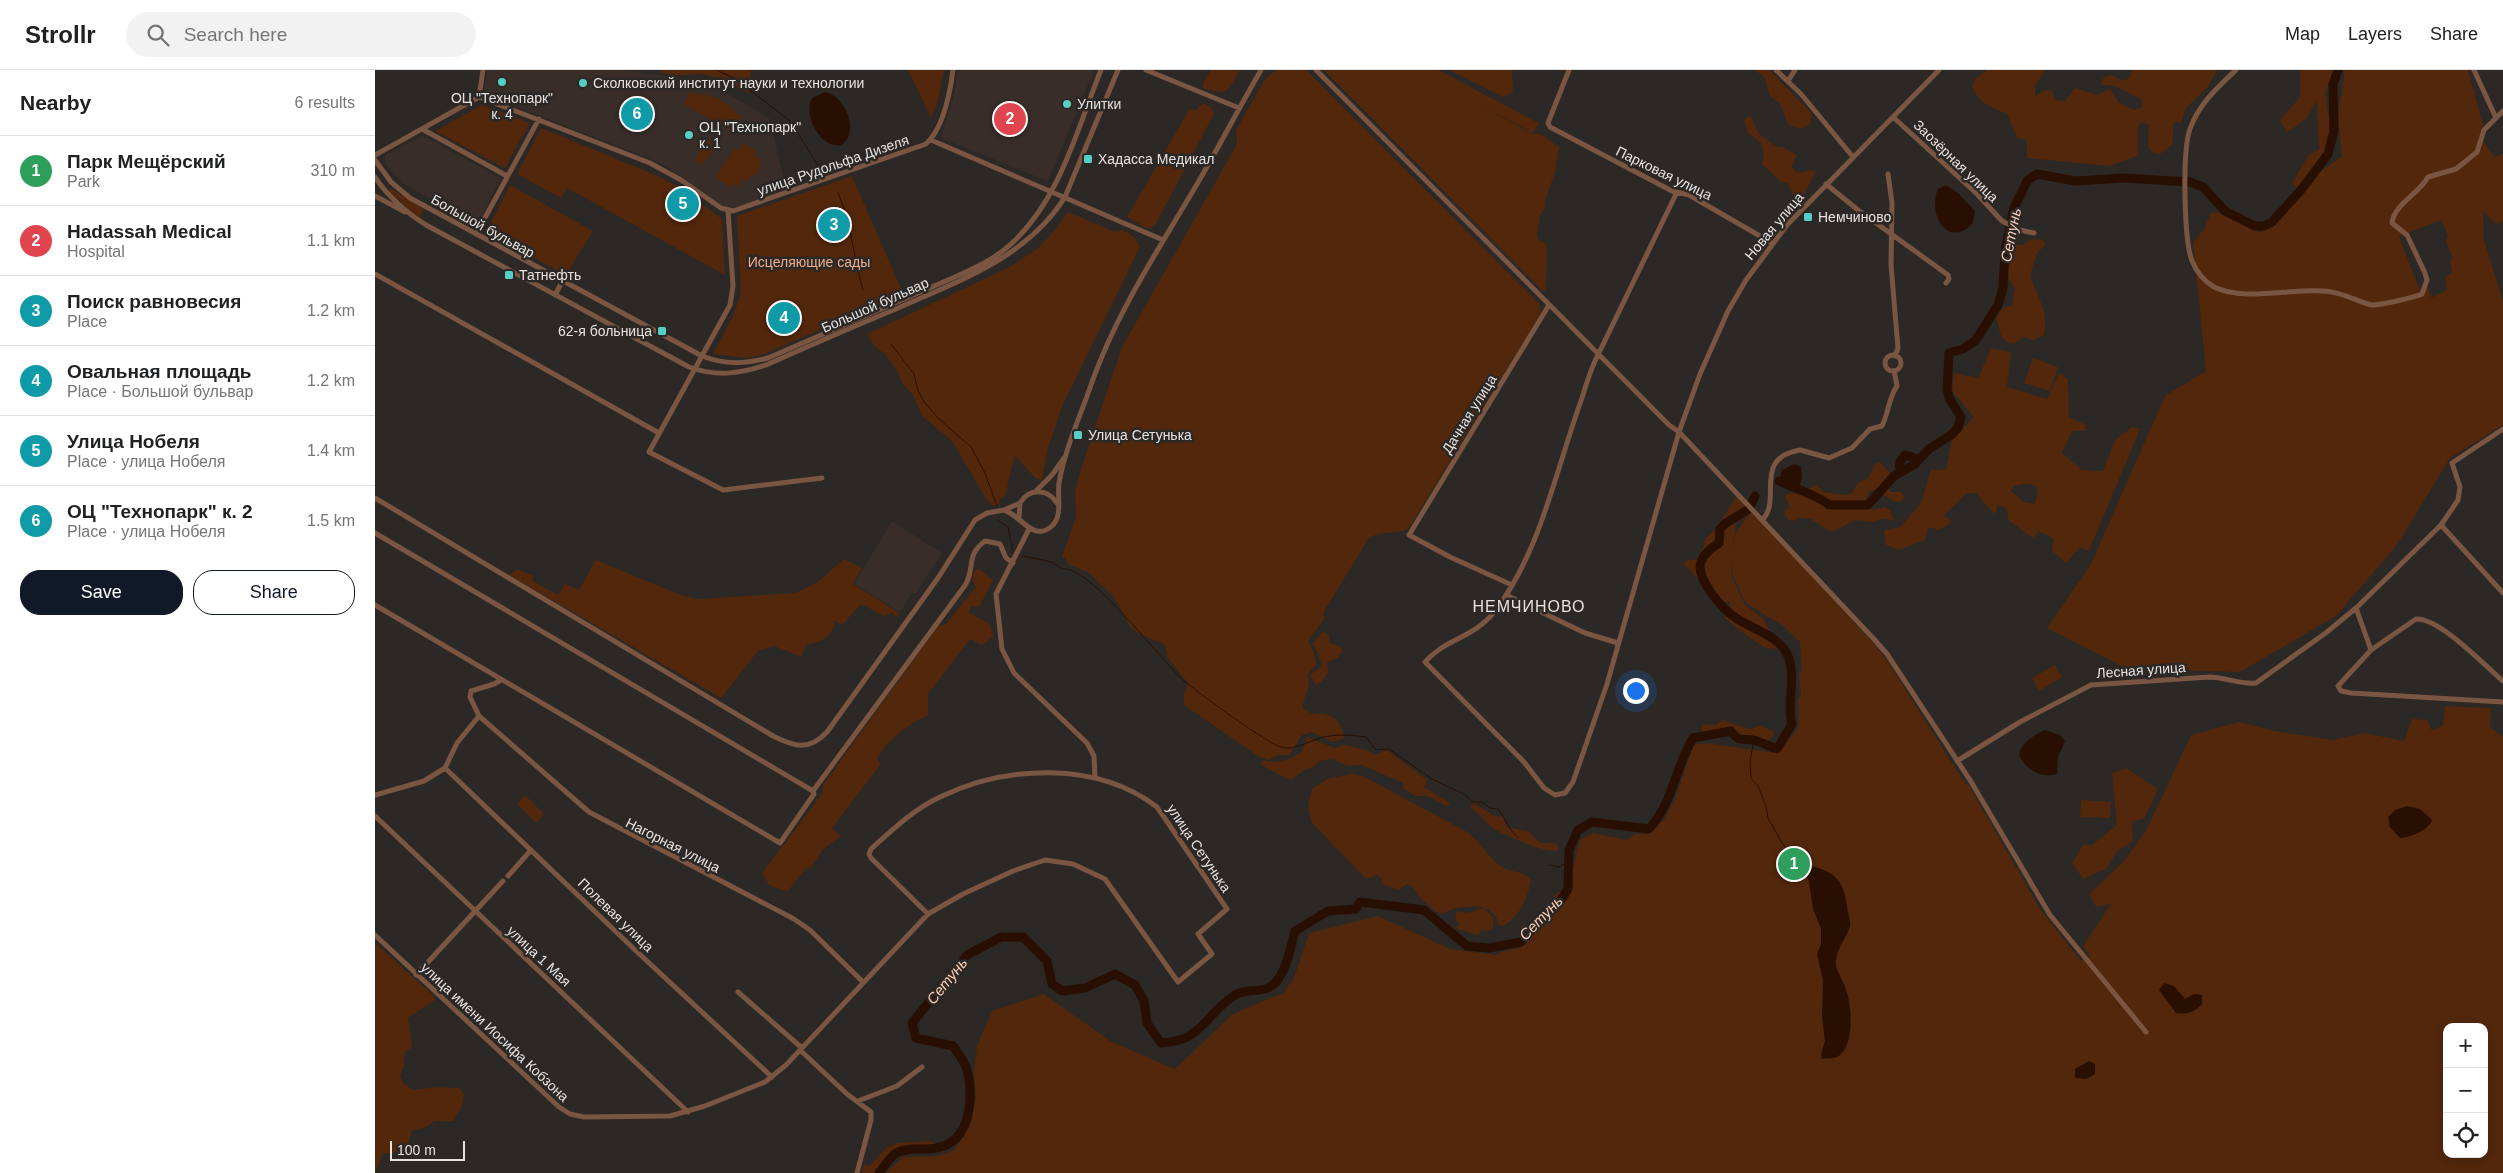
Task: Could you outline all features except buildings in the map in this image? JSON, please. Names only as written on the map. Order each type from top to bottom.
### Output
[{"type":"street","points":[[479,97],[483,70]]},
{"type":"street","points":[[953,70],[948,99],[931,140],[1163,240]]},
{"type":"street","name":"Большой бульвар","points":[[375,160],[394,185],[410,198],[562,282],[702,356],[733,363],[768,358],[964,273],[996,256],[1010,245],[1034,219],[1051,192],[1101,70]]},
{"type":"street","name":"Большой бульвар","points":[[376,182],[409,214],[555,295],[695,370],[734,374],[766,365],[967,277],[1002,259],[1029,239],[1053,214],[1065,197],[1118,70]]},
{"type":"street","points":[[1146,70],[1239,108]]},
{"type":"street","points":[[1004,510],[1019,518],[1029,529],[1041,531],[1052,526],[1058,515],[1057,503],[1066,455],[1110,338],[1134,288],[1261,70]]},
{"type":"street","points":[[1316,70],[1669,425],[1679,432],[1843,604],[1887,654],[1957,761],[2050,915],[2146,1032]]},
{"type":"street","name":"Парковая улица","points":[[1569,70],[1548,123],[1550,127],[1677,192],[1689,195],[1772,243]]},
{"type":"street","points":[[1776,70],[1788,81],[1853,157]]},
{"type":"street","points":[[1788,81],[1795,70]]},
{"type":"street","name":"Новая улица","points":[[1506,595],[1485,623],[1477,630],[1447,645],[1425,662],[1524,762],[1544,788],[1555,795],[1565,793],[1573,782],[1607,684],[1679,432],[1700,374],[1728,311],[1746,280],[1772,243],[1826,184],[1939,70]]},
{"type":"street","points":[[2236,70],[2207,99],[2194,118],[2185,144],[2186,198],[2192,260],[2203,280],[2215,287],[2244,293],[2325,291],[2345,294],[2371,305],[2379,305],[2416,296],[2425,289],[2425,273],[2407,235],[2392,223],[2393,215],[2421,189],[2427,177],[2456,170],[2477,152],[2485,130],[2503,111]]},
{"type":"street","points":[[2474,70],[2496,118]]},
{"type":"street","points":[[479,97],[539,119],[664,170],[713,203],[728,210],[733,295],[695,370],[649,452],[717,488],[735,490],[822,478]]},
{"type":"street","points":[[375,155],[479,97]]},
{"type":"street","name":"Заозёрная улица","points":[[1893,117],[1976,193],[2002,221],[2020,230],[2034,233]]},
{"type":"street","points":[[475,234],[539,119]]},
{"type":"street","points":[[422,130],[507,176]]},
{"type":"street","name":"улица Рудольфа Дизеля","points":[[728,210],[743,209],[920,147],[931,140]]},
{"type":"street","points":[[1888,174],[1892,203],[1891,266],[1898,348],[1895,356],[1887,359],[1885,364],[1888,370],[1894,371],[1899,368],[1901,362],[1895,356]]},
{"type":"street","points":[[1826,184],[1892,236],[1948,275],[1949,279],[1946,283]]},
{"type":"street","points":[[1618,643],[1585,633],[1506,595],[1534,540],[1563,450],[1599,355],[1633,280],[1677,192]]},
{"type":"street","points":[[375,196],[409,214]]},
{"type":"street","points":[[375,274],[659,433]]},
{"type":"street","points":[[555,295],[562,282]]},
{"type":"street","name":"Дачная улица","points":[[1512,585],[1450,557],[1409,535],[1549,305]]},
{"type":"street","points":[[1763,519],[1769,511],[1770,474],[1778,460],[1800,450],[1829,458],[1852,448],[1870,429],[1882,426],[1887,414],[1891,394],[1897,386],[1894,371]]},
{"type":"street","points":[[2371,650],[2356,608],[2441,525],[2458,500],[2460,487],[2451,463],[2503,429]]},
{"type":"street","points":[[375,498],[773,736],[792,745],[801,746],[819,741],[827,732],[938,578],[975,520],[987,513],[1004,510],[1020,503],[1025,496],[1036,491],[1052,475],[1066,455]]},
{"type":"street","points":[[1036,491],[1049,494],[1057,503]]},
{"type":"street","points":[[1019,518],[1020,503]]},
{"type":"street","points":[[2441,525],[2503,594]]},
{"type":"street","points":[[1029,529],[996,594],[1005,658],[1014,673],[1087,743],[1094,756],[1095,778]]},
{"type":"street","points":[[375,533],[813,791]]},
{"type":"street","points":[[375,605],[776,843],[783,842],[814,794],[813,791],[966,584],[971,560],[980,545],[985,541],[1000,544],[1006,558],[1013,562]]},
{"type":"street","name":"Лесная улица","points":[[1957,761],[2020,722],[2091,685],[2209,677],[2228,678],[2245,684],[2256,683],[2327,632],[2356,608]]},
{"type":"street","points":[[2503,681],[2442,629],[2423,619],[2416,619],[2371,650],[2339,682],[2338,688],[2341,691],[2503,702]]},
{"type":"street","points":[[375,795],[424,781],[445,768],[457,743],[479,716],[470,697],[471,691],[501,680]]},
{"type":"street","name":"Нагорная улица","points":[[479,716],[589,812],[794,919],[810,930],[863,982]]},
{"type":"street","name":"Полевая улица","points":[[445,768],[772,1077]]},
{"type":"street","name":"улица Сетунька","points":[[1045,773],[1095,778],[1144,797],[1157,807],[1227,909],[1199,934],[1212,954],[1178,982],[1105,879],[1073,864],[1045,860],[1013,871],[963,894],[927,914],[869,854],[899,824],[939,797],[975,782],[1009,775],[1045,773]]},
{"type":"street","name":"улица 1 Мая","points":[[375,816],[688,1112]]},
{"type":"street","points":[[508,876],[531,850]]},
{"type":"street","points":[[417,975],[503,881]]},
{"type":"street","name":"улица имени Иосифа Кобзона","points":[[375,935],[559,1107],[570,1114],[584,1117],[659,1117],[688,1112],[772,1077],[801,1049],[927,914]]},
{"type":"street","points":[[738,992],[847,1094],[868,1108],[872,1116],[857,1173]]},
{"type":"street","points":[[858,1101],[897,1086],[921,1067]]},
{"type":"shaded area","points":[[487,70],[621,70],[698,80],[718,88],[769,118],[787,191],[739,208],[723,207],[663,164],[484,94]]},
{"type":"shaded area","points":[[958,70],[1094,70],[1048,181],[941,138],[954,95]]},
{"type":"shaded area","points":[[825,92],[839,100],[848,115],[850,132],[847,139],[841,145],[833,145],[826,142],[815,129],[812,121],[810,105],[812,98]]},
{"type":"shaded area","points":[[423,136],[501,178],[477,225],[404,184],[385,164],[385,155]]},
{"type":"shaded area","points":[[1946,185],[1958,193],[1975,211],[1973,223],[1964,230],[1955,233],[1948,231],[1942,226],[1935,209],[1938,189]]},
{"type":"shaded area","points":[[1794,464],[1801,467],[1802,479],[1798,490],[1792,491],[1782,487],[1779,480],[1782,470]]},
{"type":"shaded area","points":[[892,521],[942,553],[916,594],[912,593],[900,612],[854,584]]},
{"type":"shaded area","points":[[2045,730],[2060,735],[2065,741],[2058,757],[2057,774],[2045,775],[2034,772],[2025,764],[2019,754],[2025,742]]},
{"type":"shaded area","points":[[2407,806],[2420,809],[2432,820],[2419,833],[2400,838],[2390,827],[2388,817],[2395,810]]},
{"type":"shaded area","points":[[1807,865],[1825,870],[1840,883],[1846,898],[1850,922],[1849,930],[1838,951],[1836,961],[1850,1006],[1849,1036],[1843,1052],[1834,1058],[1822,1059],[1821,1055],[1825,1041],[1822,1017],[1823,980],[1817,954],[1821,944],[1821,929],[1813,909],[1809,882],[1805,870]]},
{"type":"shaded area","points":[[2164,983],[2174,986],[2185,999],[2194,994],[2202,995],[2202,1004],[2190,1012],[2176,1013],[2159,990]]},
{"type":"shaded area","points":[[2089,1061],[2095,1064],[2095,1074],[2086,1079],[2075,1078],[2075,1069]]},
{"type":"green space","points":[[661,70],[751,70],[749,93],[740,90],[731,81],[702,74],[672,75],[661,72]]},
{"type":"green space","points":[[908,70],[944,70],[938,101],[931,118]]},
{"type":"green space","points":[[1211,70],[1240,70],[1226,90],[1218,92],[1203,88],[1203,83]]},
{"type":"green space","points":[[1276,70],[1306,70],[1539,304],[1541,313],[1408,529],[1379,534],[1369,538],[1323,613],[1325,618],[1308,641],[1314,653],[1316,665],[1308,674],[1309,685],[1302,707],[1312,714],[1330,715],[1338,721],[1344,738],[1333,742],[1312,732],[1302,735],[1289,755],[1279,755],[1268,760],[1258,756],[1184,705],[1184,693],[1188,683],[1167,657],[1165,645],[1138,633],[1130,626],[1114,597],[1089,573],[1068,564],[1066,559],[1062,557],[1076,517],[1075,492],[1082,466],[1122,347],[1237,144],[1236,130],[1265,79]]},
{"type":"green space","points":[[1324,70],[1438,70],[1539,123],[1533,133],[1473,101],[1533,134],[1541,134],[1559,147],[1555,172],[1545,201],[1546,206],[1540,216],[1537,234],[1538,239],[1547,245],[1546,291],[1543,291]]},
{"type":"green space","points":[[1449,70],[1512,70],[1513,92],[1503,97]]},
{"type":"green space","points":[[1755,70],[1770,70],[1812,114],[1810,125],[1801,129],[1788,124],[1780,104],[1770,96],[1764,77]]},
{"type":"green space","points":[[1987,70],[2046,70],[2035,85],[2035,97],[2043,91],[2051,90],[2056,100],[2065,101],[2075,88],[2097,95],[2110,89],[2119,103],[2134,110],[2142,107],[2142,100],[2116,86],[2101,85],[2103,78],[2111,75],[2124,81],[2130,77],[2131,70],[2217,70],[2208,87],[2186,108],[2181,123],[2174,122],[2172,145],[2160,154],[2153,153],[2148,147],[2149,125],[2142,122],[2138,126],[2138,156],[2109,166],[2027,158],[2027,140],[2017,138],[2007,114],[1986,104],[1974,92],[1972,86],[1975,79]]},
{"type":"green space","points":[[2302,70],[2334,70],[2325,93],[2330,124],[2328,144],[2314,169],[2297,188],[2292,183],[2309,154],[2319,150],[2317,101],[2306,119],[2287,133],[2280,120],[2300,97],[2300,72]]},
{"type":"green space","points":[[2345,70],[2468,70],[2483,125],[2480,137],[2494,157],[2503,154],[2503,221],[2496,224],[2483,211],[2484,240],[2503,301],[2503,425],[2450,458],[2397,545],[2336,616],[2240,672],[2128,669],[2047,628],[2091,564],[2165,396],[2206,371],[2193,243],[2204,229],[2211,213],[2217,212],[2261,233],[2321,171],[2342,156],[2338,115]],"holes":[[[2442,220],[2448,237],[2446,241],[2452,257],[2450,261],[2452,272],[2445,277],[2447,290],[2431,298],[2428,287],[2419,289],[2399,236]]]},
{"type":"green space","points":[[689,93],[711,96],[724,102],[736,111],[741,117],[732,131],[684,104]]},
{"type":"green space","points":[[1203,103],[1211,107],[1214,114],[1155,225],[1148,229],[1127,217],[1190,108],[1195,111]]},
{"type":"green space","points":[[482,105],[530,123],[505,168],[435,131]]},
{"type":"green space","points":[[1748,116],[1751,117],[1759,134],[1777,147],[1783,147],[1797,155],[1791,166],[1797,173],[1811,170],[1816,172],[1804,194],[1792,194],[1788,183],[1781,182],[1762,164],[1764,155],[1761,143],[1748,133],[1744,120]]},
{"type":"green space","points":[[541,128],[658,176],[680,188],[722,219],[725,275],[567,188],[561,198],[517,174]]},
{"type":"green space","points":[[704,137],[711,142],[709,147],[713,151],[702,165],[695,161]]},
{"type":"green space","points":[[743,143],[756,152],[754,155],[761,160],[759,164],[762,166],[756,176],[752,174],[747,181],[743,179],[738,186],[735,184],[732,188],[715,177],[735,148],[738,151]]},
{"type":"green space","name":"Исцеляющие сады","points":[[852,176],[903,293],[762,355],[745,358],[713,354],[734,314],[741,292],[737,216]]},
{"type":"green space","points":[[510,185],[593,231],[566,275],[486,232]]},
{"type":"green space","points":[[390,188],[424,209],[420,216],[425,221],[413,213],[389,191]]},
{"type":"green space","points":[[1068,212],[1115,232],[1123,230],[1134,237],[1140,247],[1063,404],[1048,448],[1042,480],[1035,478],[1015,455],[1005,496],[1000,499],[999,504],[994,506],[986,499],[952,441],[922,416],[913,395],[902,383],[898,372],[885,354],[874,346],[867,334],[1010,267],[1038,248],[1055,230]]},
{"type":"green space","points":[[2032,239],[2044,240],[2045,245],[2037,253],[2030,275],[2044,311],[2044,335],[2034,340],[2023,337],[2014,344],[2009,343],[2003,338],[1996,318],[2002,309],[2012,305],[2015,288],[2007,273],[2006,255],[2011,244],[2022,245]]},
{"type":"green space","points":[[1991,348],[2011,352],[2007,387],[2047,399],[2059,373],[2068,379],[2069,417],[2086,425],[2085,431],[2072,431],[2062,453],[2082,470],[2103,471],[2115,440],[2132,427],[2140,429],[2089,551],[2080,547],[2066,563],[2052,551],[2053,538],[2038,531],[2033,538],[2008,520],[2007,509],[1998,505],[1995,515],[1976,493],[1967,493],[1944,515],[1952,522],[1939,530],[1928,527],[1925,540],[1899,550],[1886,545],[1884,530],[1900,527],[1921,503],[1931,469],[1946,470],[1952,440],[1974,417],[1952,391],[1954,373],[1978,378]],"holes":[[[2036,485],[2038,489],[2035,504],[2024,502],[2011,491],[2014,486]]]},
{"type":"green space","points":[[2033,358],[2058,367],[2050,391],[2024,383]]},
{"type":"green space","points":[[1876,463],[1881,463],[1893,476],[1889,486],[1890,492],[1901,492],[1905,497],[1901,501],[1895,502],[1875,490],[1869,491],[1865,502],[1873,510],[1884,507],[1890,510],[1894,520],[1883,519],[1872,522],[1855,520],[1835,531],[1829,531],[1811,519],[1799,518],[1795,521],[1789,520],[1785,516],[1785,510],[1790,507],[1785,496],[1790,493],[1802,494],[1816,484],[1823,492],[1847,495],[1852,493],[1858,483],[1868,478]]},
{"type":"green space","points":[[1736,497],[1741,499],[1746,509],[1741,520],[1736,522],[1731,575],[1745,605],[1764,619],[1769,630],[1778,638],[1779,643],[1776,649],[1761,645],[1727,620],[1725,617],[1731,607],[1730,602],[1713,602],[1702,583],[1683,563],[1688,560],[1699,559],[1706,538],[1715,530]]},
{"type":"green space","points":[[1751,511],[1875,645],[1888,662],[1966,785],[1968,784],[2040,909],[2081,961],[2090,956],[2083,946],[2111,904],[2096,907],[2089,894],[2125,860],[2147,829],[2191,735],[2239,722],[2275,731],[2333,740],[2364,733],[2404,741],[2412,719],[2428,720],[2431,730],[2443,726],[2445,706],[2491,708],[2490,727],[2503,737],[2503,1173],[886,1173],[903,1157],[937,1156],[954,1150],[970,1126],[976,1097],[974,1071],[977,1046],[992,1011],[1044,994],[1110,1041],[1175,1069],[1233,1014],[1283,993],[1294,978],[1309,933],[1378,916],[1450,949],[1496,955],[1521,947],[1527,940],[1520,932],[1520,927],[1524,925],[1538,931],[1548,914],[1553,911],[1554,895],[1558,892],[1566,892],[1568,889],[1580,840],[1593,833],[1627,840],[1634,834],[1649,834],[1663,821],[1675,800],[1693,745],[1705,743],[1777,753],[1798,729],[1798,700],[1801,695],[1799,674],[1802,672],[1800,642],[1783,626],[1746,603],[1732,574],[1734,536]]},
{"type":"green space","points":[[844,559],[862,568],[853,584],[899,613],[898,617],[891,613],[884,616],[861,604],[843,624],[832,621],[835,625],[827,637],[805,645],[802,657],[774,646],[758,651],[721,698],[509,575],[517,569],[534,576],[532,581],[558,595],[565,584],[579,590],[596,560],[678,594],[697,599],[795,593],[818,582]]},
{"type":"green space","points":[[980,569],[993,580],[979,607],[971,606],[969,613],[990,624],[993,637],[982,645],[970,639],[928,694],[928,715],[913,723],[887,744],[877,758],[881,764],[832,828],[841,836],[823,849],[811,868],[806,868],[787,892],[769,885],[762,873],[822,794],[823,785],[939,625],[945,625],[976,587],[972,579],[975,570]]},
{"type":"green space","points":[[1323,632],[1329,635],[1329,643],[1340,646],[1343,651],[1338,658],[1327,662],[1328,673],[1321,682],[1315,685],[1310,675],[1321,667],[1322,664],[1313,643]]},
{"type":"green space","points":[[2055,665],[2062,677],[2039,691],[2032,678]]},
{"type":"green space","points":[[1723,720],[1749,729],[1760,726],[1773,731],[1774,736],[1765,743],[1742,737],[1732,730],[1705,734],[1701,729],[1704,724],[1716,725]]},
{"type":"green space","points":[[1308,737],[1334,748],[1345,745],[1367,750],[1374,755],[1387,750],[1427,780],[1424,787],[1450,803],[1447,806],[1428,796],[1415,796],[1403,788],[1403,783],[1362,765],[1348,766],[1332,759],[1320,761],[1312,768],[1306,769],[1292,779],[1287,779],[1260,764],[1264,760],[1278,762],[1298,755]]},
{"type":"green space","points":[[2126,768],[2158,789],[2144,819],[2132,821],[2133,841],[2117,851],[2107,868],[2083,879],[2072,863],[2083,845],[2092,845],[2117,825],[2112,773]]},
{"type":"green space","points":[[1352,774],[1363,776],[1467,832],[1502,867],[1528,877],[1531,880],[1528,893],[1522,907],[1513,919],[1502,926],[1497,923],[1497,918],[1489,910],[1478,906],[1456,908],[1440,914],[1422,900],[1412,886],[1407,884],[1398,890],[1382,884],[1382,879],[1377,875],[1366,879],[1312,823],[1308,805],[1312,789],[1327,779]]},
{"type":"green space","points":[[525,795],[544,814],[536,823],[517,804]]},
{"type":"green space","points":[[2081,800],[2111,802],[2110,818],[2080,817]]},
{"type":"green space","points":[[1474,803],[1492,815],[1503,817],[1506,827],[1528,831],[1540,843],[1556,843],[1559,848],[1557,851],[1551,851],[1535,847],[1496,830],[1470,807]]},
{"type":"green space","points":[[1483,908],[1493,917],[1493,928],[1488,931],[1482,930],[1478,935],[1452,927],[1458,927],[1459,924],[1456,919],[1456,911],[1467,913]]},
{"type":"green space","points":[[375,943],[433,995],[435,1000],[408,1018],[412,1043],[410,1049],[404,1053],[404,1065],[400,1076],[403,1083],[413,1090],[438,1087],[459,1088],[464,1094],[462,1106],[453,1121],[435,1121],[424,1128],[413,1130],[409,1142],[404,1149],[398,1152],[383,1153],[375,1173]]},
{"type":"green space","points":[[930,1141],[935,1144],[896,1151],[875,1173],[862,1173],[864,1164],[870,1166],[886,1148],[897,1143]]},
{"type":"waterway","points":[[716,70],[734,78],[790,121],[821,170]]},
{"type":"waterway","name":"Сетунь","points":[[1779,481],[1829,505],[1868,505],[1894,476],[1915,464],[1929,449],[1951,435],[1958,428],[1961,417],[1949,398],[1947,390],[1949,353],[1963,349],[1976,340],[1998,305],[2003,288],[2005,252],[2014,208],[2027,181],[2037,174],[2076,181],[2123,178],[2190,182],[2203,187],[2225,211],[2255,226],[2264,226],[2272,222],[2301,190],[2328,154],[2334,131],[2333,84],[2338,70]]},
{"type":"waterway","points":[[838,193],[843,205],[863,290]]},
{"type":"waterway","points":[[891,344],[914,374],[918,391],[925,403],[938,418],[971,447],[985,473],[997,506]]},
{"type":"waterway","points":[[1899,472],[1900,462],[1905,455],[1918,459]]},
{"type":"waterway","name":"Сетунь","points":[[879,1173],[889,1160],[900,1151],[937,1148],[946,1145],[960,1134],[967,1118],[970,1098],[969,1076],[965,1065],[953,1046],[916,1038],[912,1023],[967,955],[1001,937],[1023,937],[1047,961],[1052,984],[1062,991],[1085,988],[1115,974],[1135,985],[1144,1001],[1147,1023],[1161,1043],[1175,1041],[1195,1032],[1235,995],[1241,992],[1264,989],[1274,984],[1285,967],[1295,931],[1328,911],[1356,909],[1360,902],[1424,910],[1467,946],[1489,948],[1521,942],[1543,915],[1561,900],[1568,889],[1569,850],[1578,830],[1592,822],[1649,829],[1669,797],[1682,761],[1693,738],[1731,731],[1740,739],[1757,741],[1777,749],[1792,724],[1790,716],[1792,673],[1788,656],[1779,643],[1736,618],[1724,608],[1706,585],[1700,569],[1704,556],[1719,543],[1720,529],[1726,523],[1749,509],[1755,496]]},
{"type":"waterway","points":[[997,520],[1008,527],[1013,551]]},
{"type":"waterway","points":[[1023,556],[1052,562],[1062,569],[1074,571],[1089,581],[1183,680],[1217,706],[1276,745],[1289,748],[1329,736],[1366,737],[1376,750],[1389,749],[1432,779],[1464,794],[1473,802],[1482,802],[1490,808],[1498,809],[1512,832],[1518,838]]},
{"type":"waterway","points":[[1754,740],[1750,761],[1751,778],[1758,786],[1766,806],[1768,818],[1782,843],[1790,852]]},
{"type":"waterway","points":[[1549,865],[1559,867],[1569,861]]},
{"type":"place","name":"ОЦ \"Технопарк\" к. 4","points":[[502,82]]},
{"type":"place","name":"Сколковский институт науки и технологии","points":[[583,83]]},
{"type":"place","name":"Улитки","points":[[1067,104]]},
{"type":"place","name":"ОЦ \"Технопарк\" к. 2","points":[[637,114]]},
{"type":"place","name":"Hadassah Medical","points":[[1010,119]]},
{"type":"place","name":"ОЦ \"Технопарк\" к. 1","points":[[689,135]]},
{"type":"place","name":"Хадасса Медикал","points":[[1088,159]]},
{"type":"place","name":"Улица Нобеля","points":[[683,204]]},
{"type":"place","name":"Немчиново","points":[[1808,217]]},
{"type":"place","name":"Поиск равновесия","points":[[834,225]]},
{"type":"place","name":"Татнефть","points":[[509,275]]},
{"type":"place","name":"Овальная площадь","points":[[784,318]]},
{"type":"place","name":"62-я больница","points":[[662,331]]},
{"type":"place","name":"Улица Сетунька","points":[[1078,435]]},
{"type":"place","name":"Парк Мещёрский","points":[[1794,864]]},
{"type":"district","name":"НЕМЧИНОВО","points":[[1529,606]]}]
